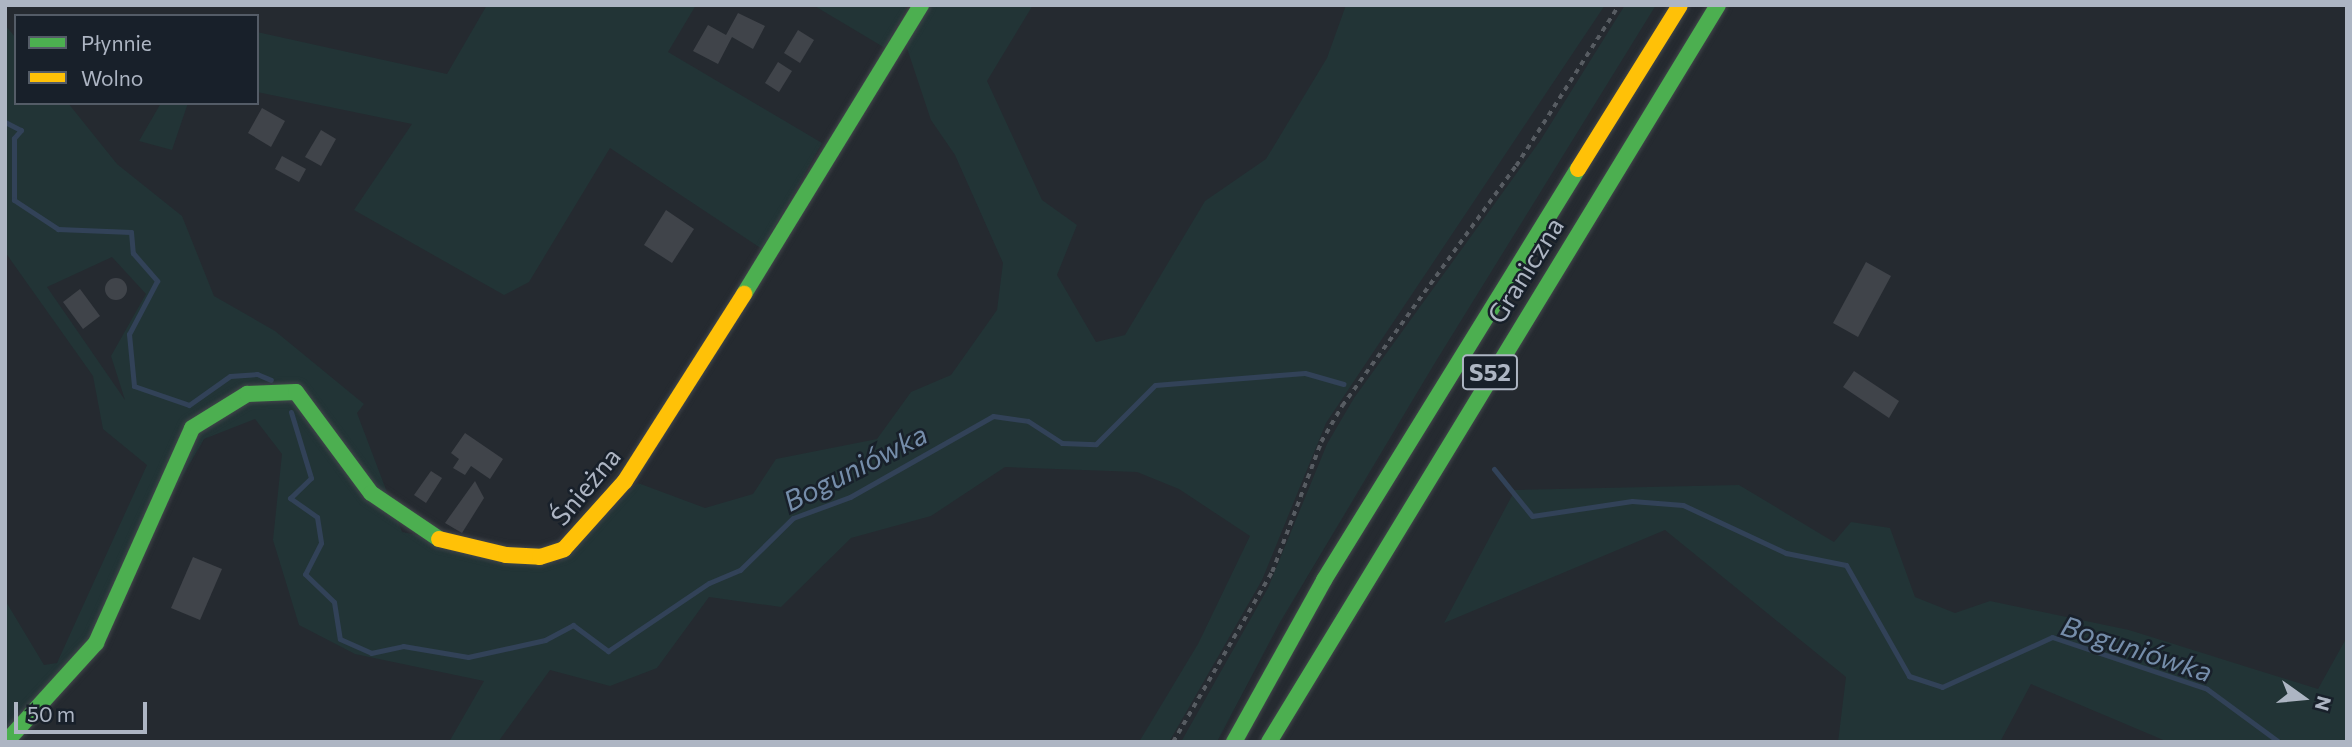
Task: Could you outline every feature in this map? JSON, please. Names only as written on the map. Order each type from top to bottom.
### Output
[{"type":"main road","name":"Śnieżna","points":[[6,742],[96,643],[192,428],[247,394],[296,393],[371,493],[433,537],[468,551],[506,555],[540,557],[564,549],[625,481],[668,418],[921,5]]},
{"type":"main road","name":"Graniczna","points":[[1234,742],[1325,580],[1680,5]]},
{"type":"main road","name":"Graniczna","points":[[1269,742],[1718,5]]},
{"type":"path","points":[[1173,742],[1272,572],[1321,442],[1342,406],[1516,166],[1619,5]]},
{"type":"shaded area","points":[[487,5],[696,5],[668,52],[822,143],[762,249],[610,148],[529,282],[504,295],[354,210],[412,124],[259,92],[259,32],[447,74]]},
{"type":"shaded area","points":[[813,5],[908,5],[885,48]]},
{"type":"shaded area","points":[[929,5],[1033,5],[987,81],[1042,200],[1077,225],[1057,275],[1096,342],[1125,335],[1205,201],[1266,159],[1327,58],[1346,5],[1605,5],[1326,423],[1262,580],[1169,742],[1139,742],[1198,644],[1250,536],[1179,489],[1137,472],[1005,467],[931,516],[851,538],[781,607],[709,597],[657,668],[610,686],[550,670],[498,742],[449,742],[484,681],[355,654],[299,625],[273,540],[282,454],[255,419],[204,439],[85,646],[5,730],[5,600],[44,665],[57,663],[147,465],[103,429],[93,376],[5,252],[5,25],[14,36],[14,105],[70,105],[117,164],[182,216],[214,296],[275,331],[364,404],[357,413],[402,532],[558,563],[638,483],[705,508],[753,494],[776,459],[877,439],[911,392],[951,375],[997,310],[1003,263],[955,155],[931,120],[905,42]],"holes":[[[112,257],[146,294],[111,356],[125,400],[47,287]]]},
{"type":"shaded area","points":[[1625,5],[1656,5],[1433,366],[1279,624],[1217,742],[1181,742],[1268,588],[1327,444],[1354,398],[1540,141]]},
{"type":"shaded area","points":[[160,105],[187,105],[172,150],[139,141]]},
{"type":"shaded area","points":[[1739,485],[1834,542],[1851,522],[1890,528],[1915,597],[1955,613],[1990,601],[2129,630],[2318,689],[2347,637],[2347,742],[2168,742],[2031,684],[2000,742],[1838,742],[1846,677],[1665,530],[1444,623],[1515,490]]},
{"type":"building","points":[[738,13],[765,26],[753,49],[732,37],[718,64],[693,51],[708,25],[726,35]]},
{"type":"building","points":[[798,30],[814,40],[800,63],[784,53]]},
{"type":"building","points":[[778,62],[792,71],[779,92],[765,83]]},
{"type":"building","points":[[262,108],[285,121],[271,147],[248,133]]},
{"type":"building","points":[[321,130],[336,139],[321,166],[305,157]]},
{"type":"building","points":[[282,156],[306,169],[299,182],[275,169]]},
{"type":"building","points":[[666,210],[694,229],[672,263],[644,245]]},
{"type":"building","points":[[1866,262],[1891,276],[1858,337],[1833,323]]},
{"type":"building","points":[[116,278],[124,281],[127,289],[124,297],[116,300],[108,297],[105,289],[108,281]]},
{"type":"building","points":[[80,289],[100,316],[83,329],[63,302]]},
{"type":"building","points":[[1854,371],[1899,401],[1889,418],[1843,387]]},
{"type":"building","points":[[465,433],[503,459],[490,479],[471,466],[465,475],[453,468],[459,459],[451,453]]},
{"type":"building","points":[[431,471],[442,478],[426,503],[414,495]]},
{"type":"building","points":[[475,481],[484,498],[462,533],[445,523]]},
{"type":"building","points":[[193,557],[222,569],[200,620],[171,608]]},
{"type":"waterway","name":"Boguniówka","points":[[5,122],[21,130],[14,138],[14,200],[58,229],[131,232],[133,253],[157,281],[129,334],[134,386],[189,405],[230,376],[257,374],[271,380]]},
{"type":"waterway","name":"Boguniówka","points":[[291,412],[311,478],[290,498],[317,517],[321,543],[305,574],[334,602],[340,639],[371,653],[403,646],[468,657],[545,640],[573,625],[608,651],[709,583],[740,570],[793,518],[850,497],[993,416],[1028,421],[1062,443],[1096,444],[1155,385],[1305,373],[1343,384]]},
{"type":"waterway","name":"Boguniówka","points":[[1494,469],[1532,516],[1632,501],[1683,505],[1786,553],[1846,565],[1909,676],[1942,687],[2052,637],[2207,689],[2279,742]]},
{"type":"traffic: fast","points":[[744,294],[921,5]]},
{"type":"traffic: fast","points":[[1269,742],[1718,5]]},
{"type":"traffic: fast","points":[[1234,742],[1324,580],[1578,169]]},
{"type":"traffic: fast","points":[[6,742],[96,643],[192,428],[247,394],[296,392],[371,493],[439,539]]},
{"type":"traffic: slow","points":[[1578,169],[1680,5]]},
{"type":"traffic: slow","points":[[439,539],[506,555],[540,557],[564,549],[625,481],[744,294]]}]
